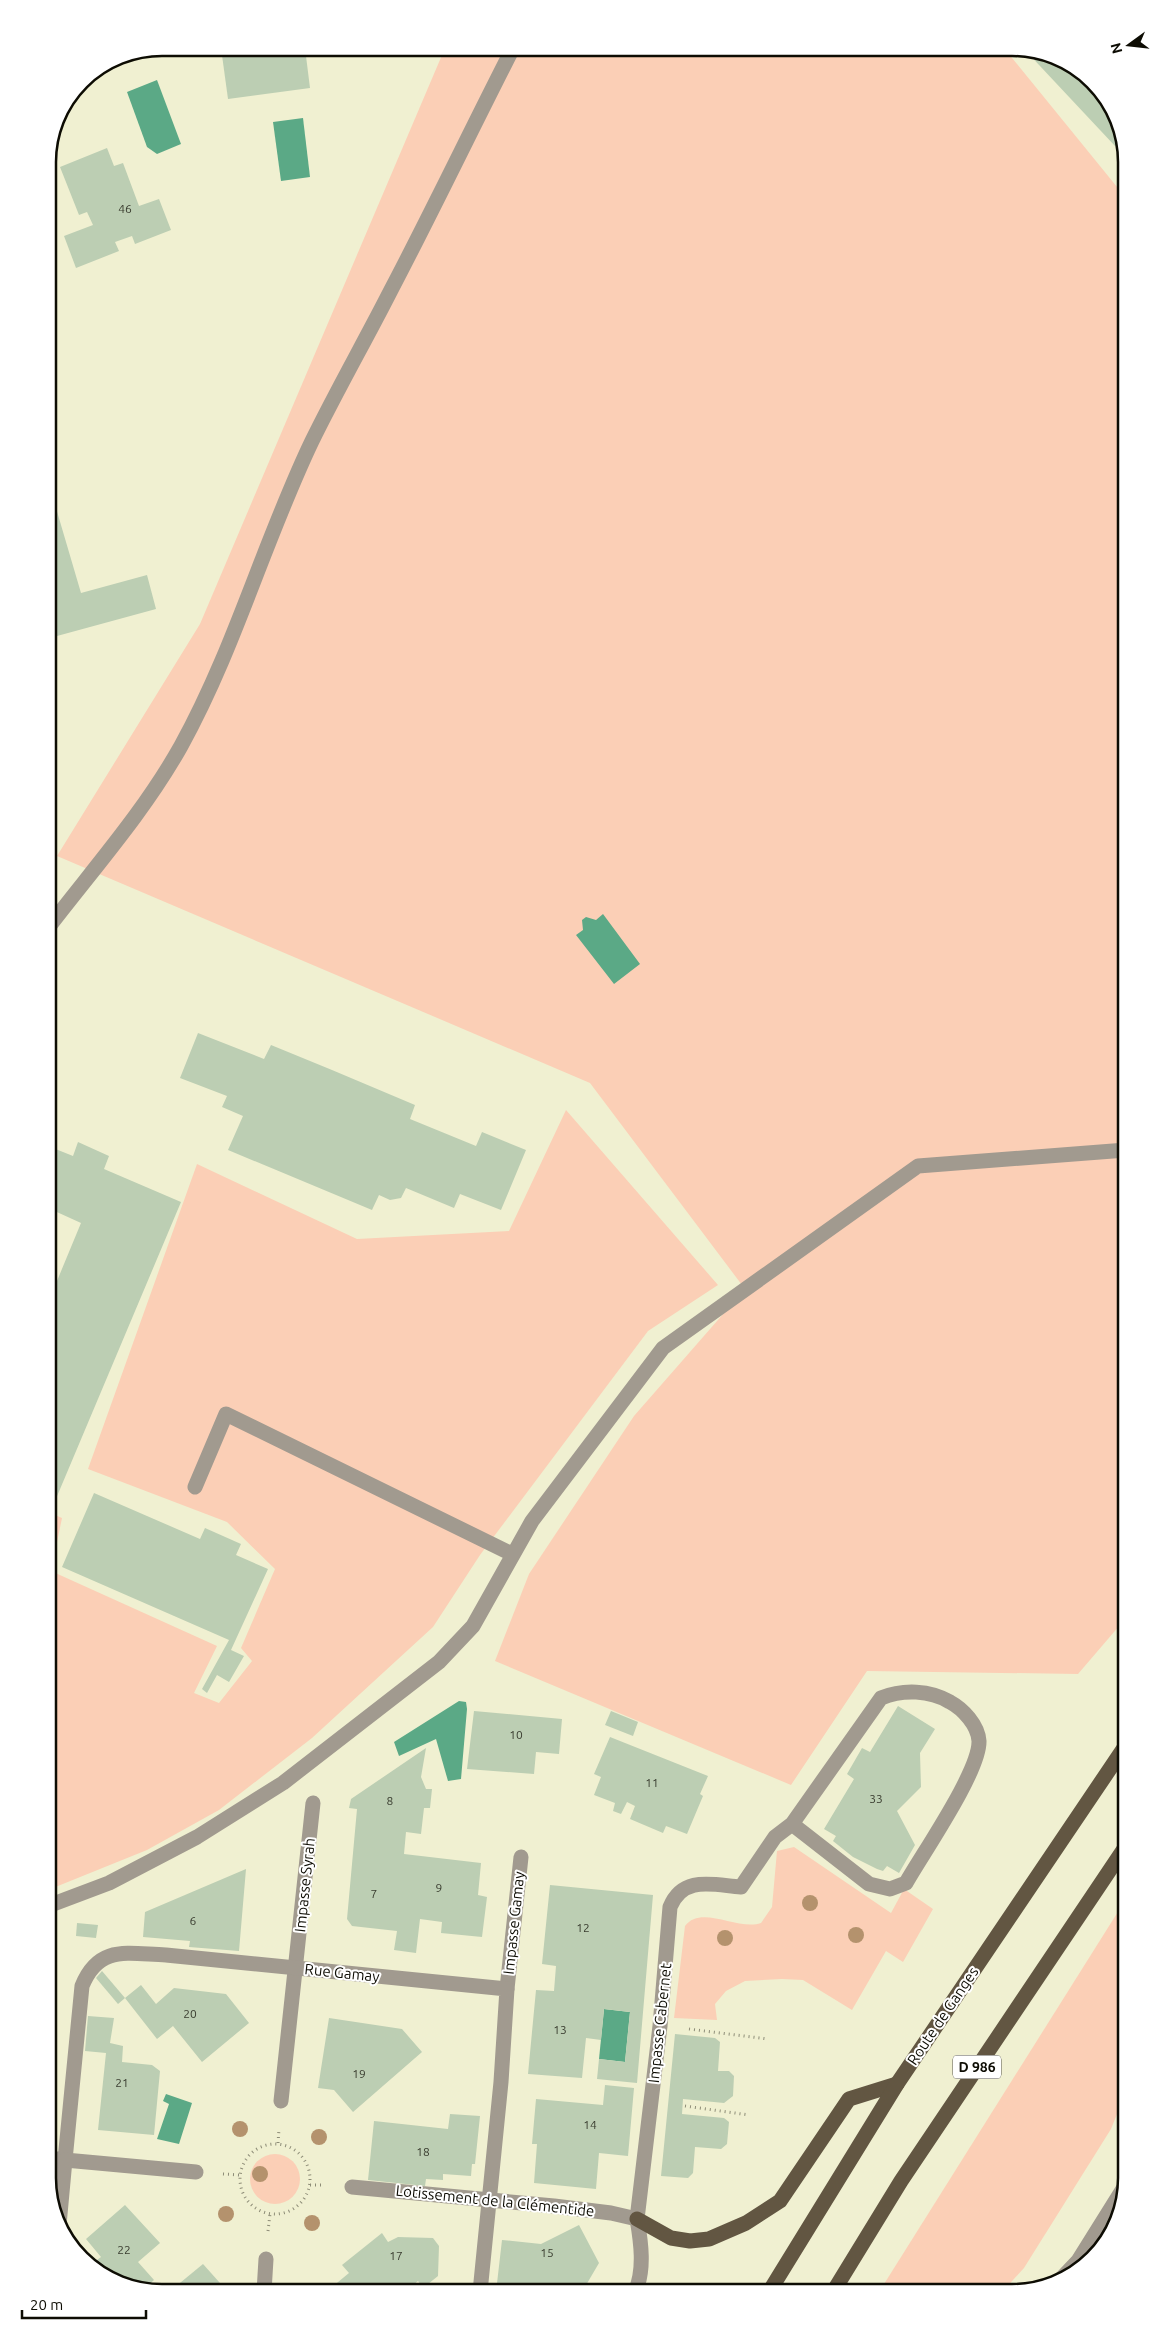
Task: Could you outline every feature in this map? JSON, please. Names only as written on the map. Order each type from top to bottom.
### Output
[{"type":"main road","name":"Route de Ganges","points":[[774,2284],[897,2084],[1118,1757]]},
{"type":"main road","name":"D 986","points":[[838,2284],[901,2181],[1118,1858]]},
{"type":"main road","points":[[637,2219],[671,2238],[690,2242],[709,2239],[734,2230],[780,2201],[849,2099],[897,2084]]},
{"type":"street","points":[[56,918],[114,846],[151,795],[181,746],[214,679],[311,443],[509,56]]},
{"type":"street","points":[[56,1903],[108,1883],[152,1862],[268,1793],[438,1662],[473,1626],[499,1583],[512,1554],[532,1521],[663,1348],[918,1166],[1118,1151]]},
{"type":"street","points":[[195,1487],[226,1414],[512,1554]]},
{"type":"street","points":[[892,1693],[936,1693],[955,1704],[971,1720],[979,1740],[976,1763],[906,1883],[890,1889],[869,1884],[792,1824],[881,1698],[892,1693]]},
{"type":"street","name":"Impasse Syrah","points":[[296,1968],[313,1803]]},
{"type":"street","name":"Impasse Cabernet","points":[[637,2284],[641,2263],[641,2241],[637,2219],[660,2026],[670,1907],[679,1891],[698,1883],[741,1887],[775,1837],[792,1824]]},
{"type":"street","name":"Impasse Gamay","points":[[507,1989],[521,1857]]},
{"type":"street","name":"Rue Gamay","points":[[61,2207],[82,1986],[87,1974],[95,1963],[102,1958],[122,1954],[166,1955],[507,1989]]},
{"type":"street","points":[[280,2101],[296,1968]]},
{"type":"street","points":[[481,2284],[502,2082],[507,1989]]},
{"type":"street","points":[[56,2159],[196,2172]]},
{"type":"street","name":"Lotissement de la Clémentide","points":[[352,2187],[554,2206],[611,2213],[637,2219]]},
{"type":"street","points":[[1077,2261],[1115,2203]]},
{"type":"street","points":[[264,2284],[266,2259]]},
{"type":"path","points":[[683,2028],[768,2039]]},
{"type":"path","points":[[685,2106],[749,2115]]},
{"type":"path","points":[[284,2144],[296,2150],[306,2160],[310,2173],[308,2192],[296,2208],[284,2213],[270,2214],[257,2210],[248,2200],[242,2188],[240,2175],[244,2162],[253,2152],[264,2145],[284,2144]]},
{"type":"shaded area","points":[[442,56],[1011,56],[1118,188],[1118,1627],[1078,1674],[867,1671],[791,1785],[495,1661],[529,1574],[634,1416],[745,1289],[590,1083],[57,856],[200,624]]},
{"type":"shaded area","points":[[157,80],[181,144],[157,154],[147,147],[127,92]]},
{"type":"shaded area","points":[[303,118],[310,177],[281,181],[273,122]]},
{"type":"shaded area","points":[[603,914],[640,964],[614,984],[576,935],[583,930],[582,920],[586,917],[596,920]]},
{"type":"shaded area","points":[[566,1110],[718,1285],[648,1331],[480,1555],[433,1627],[312,1738],[219,1810],[147,1850],[56,1887],[56,1573],[217,1646],[194,1693],[219,1703],[252,1661],[241,1648],[275,1569],[227,1522],[88,1469],[197,1164],[357,1239],[509,1231]]},
{"type":"shaded area","points":[[56,1515],[62,1518],[56,1547]]},
{"type":"shaded area","points":[[459,1701],[466,1702],[467,1709],[461,1779],[448,1781],[436,1739],[399,1756],[394,1742]]},
{"type":"shaded area","points":[[794,1847],[891,1913],[904,1889],[933,1909],[903,1962],[886,1951],[852,2010],[803,1980],[782,1979],[745,1981],[726,1991],[715,2004],[717,2020],[674,2018],[685,1926],[692,1920],[700,1917],[710,1917],[752,1925],[761,1923],[772,1907],[777,1851]]},
{"type":"shaded area","points":[[1118,1912],[1118,2112],[1111,2129],[1024,2268],[1009,2284],[884,2284]]},
{"type":"shaded area","points":[[604,2009],[630,2012],[625,2062],[599,2059]]},
{"type":"shaded area","points":[[166,2094],[192,2103],[179,2144],[157,2139],[169,2104],[163,2101]]},
{"type":"shaded area","points":[[270,2154],[280,2154],[293,2161],[300,2174],[300,2184],[293,2197],[280,2204],[270,2204],[261,2200],[254,2193],[250,2184],[250,2174],[254,2165],[261,2158]]},
{"type":"building","points":[[222,56],[306,56],[310,88],[228,99]]},
{"type":"building","points":[[1033,59],[1065,70],[1087,87],[1104,109],[1112,128],[1116,142],[1115,146]]},
{"type":"building","points":[[107,148],[114,166],[123,163],[139,206],[159,199],[171,230],[135,244],[132,236],[115,242],[119,251],[76,268],[64,236],[93,225],[87,212],[79,215],[60,167]]},
{"type":"building","points":[[56,508],[81,593],[147,575],[156,609],[57,636]]},
{"type":"building","points":[[198,1033],[264,1059],[271,1045],[415,1105],[410,1119],[476,1146],[482,1132],[526,1150],[501,1210],[460,1194],[454,1208],[406,1188],[401,1198],[390,1200],[379,1195],[372,1210],[228,1150],[243,1116],[222,1107],[227,1096],[180,1078]]},
{"type":"building","points":[[78,1142],[109,1156],[104,1169],[181,1202],[56,1499],[56,1283],[81,1223],[56,1212],[56,1149],[73,1156]]},
{"type":"building","points":[[94,1493],[200,1539],[205,1528],[241,1544],[236,1555],[268,1569],[231,1650],[244,1656],[229,1682],[217,1675],[207,1693],[202,1689],[229,1640],[62,1567]]},
{"type":"building","points":[[898,1706],[935,1729],[920,1753],[921,1787],[897,1811],[915,1845],[899,1873],[887,1866],[883,1871],[877,1869],[853,1857],[833,1841],[836,1836],[824,1829],[854,1779],[847,1774],[862,1748],[870,1752]]},
{"type":"building","points":[[474,1711],[562,1719],[559,1754],[536,1752],[534,1774],[467,1769]]},
{"type":"building","points":[[611,1711],[638,1722],[633,1736],[605,1725]]},
{"type":"building","points":[[610,1737],[708,1776],[700,1794],[703,1796],[687,1834],[666,1826],[663,1833],[630,1819],[635,1806],[627,1802],[621,1814],[613,1811],[615,1803],[594,1795],[601,1777],[594,1774]]},
{"type":"building","points":[[426,1748],[421,1777],[426,1789],[432,1789],[430,1808],[424,1808],[421,1834],[406,1832],[404,1854],[481,1863],[478,1895],[487,1897],[482,1937],[441,1933],[442,1922],[420,1919],[416,1953],[394,1950],[397,1931],[352,1926],[347,1919],[357,1809],[349,1808],[351,1799]]},
{"type":"building","points":[[246,1869],[239,1951],[189,1947],[190,1941],[143,1937],[145,1912]]},
{"type":"building","points":[[550,1885],[653,1895],[637,2083],[597,2079],[599,2059],[625,2062],[630,2012],[604,2009],[601,2040],[586,2038],[582,2078],[528,2074],[536,1990],[554,1991],[556,1966],[542,1964]]},
{"type":"building","points":[[77,1923],[98,1925],[96,1938],[76,1936]]},
{"type":"building","points":[[102,1971],[125,1998],[118,2004],[96,1978]]},
{"type":"building","points":[[141,1985],[156,2004],[174,1988],[226,1994],[249,2023],[202,2062],[173,2026],[157,2039],[125,1998]]},
{"type":"building","points":[[88,2016],[114,2018],[110,2043],[123,2046],[122,2062],[152,2065],[160,2071],[154,2135],[98,2130],[106,2053],[85,2051]]},
{"type":"building","points":[[329,2018],[402,2029],[422,2052],[353,2112],[334,2090],[318,2088]]},
{"type":"building","points":[[675,2034],[715,2038],[720,2042],[718,2071],[729,2071],[734,2076],[733,2096],[724,2103],[683,2099],[682,2114],[724,2118],[729,2122],[727,2144],[721,2149],[695,2147],[693,2173],[688,2178],[661,2176]]},
{"type":"building","points":[[605,2085],[634,2088],[628,2156],[599,2153],[596,2189],[534,2183],[537,2144],[532,2144],[536,2099],[603,2105]]},
{"type":"building","points":[[450,2114],[480,2116],[475,2164],[472,2164],[471,2176],[443,2174],[443,2180],[426,2179],[425,2186],[368,2180],[374,2121],[448,2129]]},
{"type":"building","points":[[125,2205],[160,2243],[138,2262],[154,2280],[150,2283],[142,2282],[115,2273],[103,2266],[96,2261],[101,2257],[86,2239]]},
{"type":"building","points":[[579,2225],[599,2263],[587,2284],[497,2284],[502,2240],[541,2244]]},
{"type":"building","points":[[382,2233],[388,2242],[398,2237],[433,2238],[439,2246],[438,2276],[428,2284],[420,2284],[418,2281],[414,2284],[336,2284],[349,2273],[342,2265]]},
{"type":"building","points":[[203,2264],[221,2284],[179,2284]]}]
